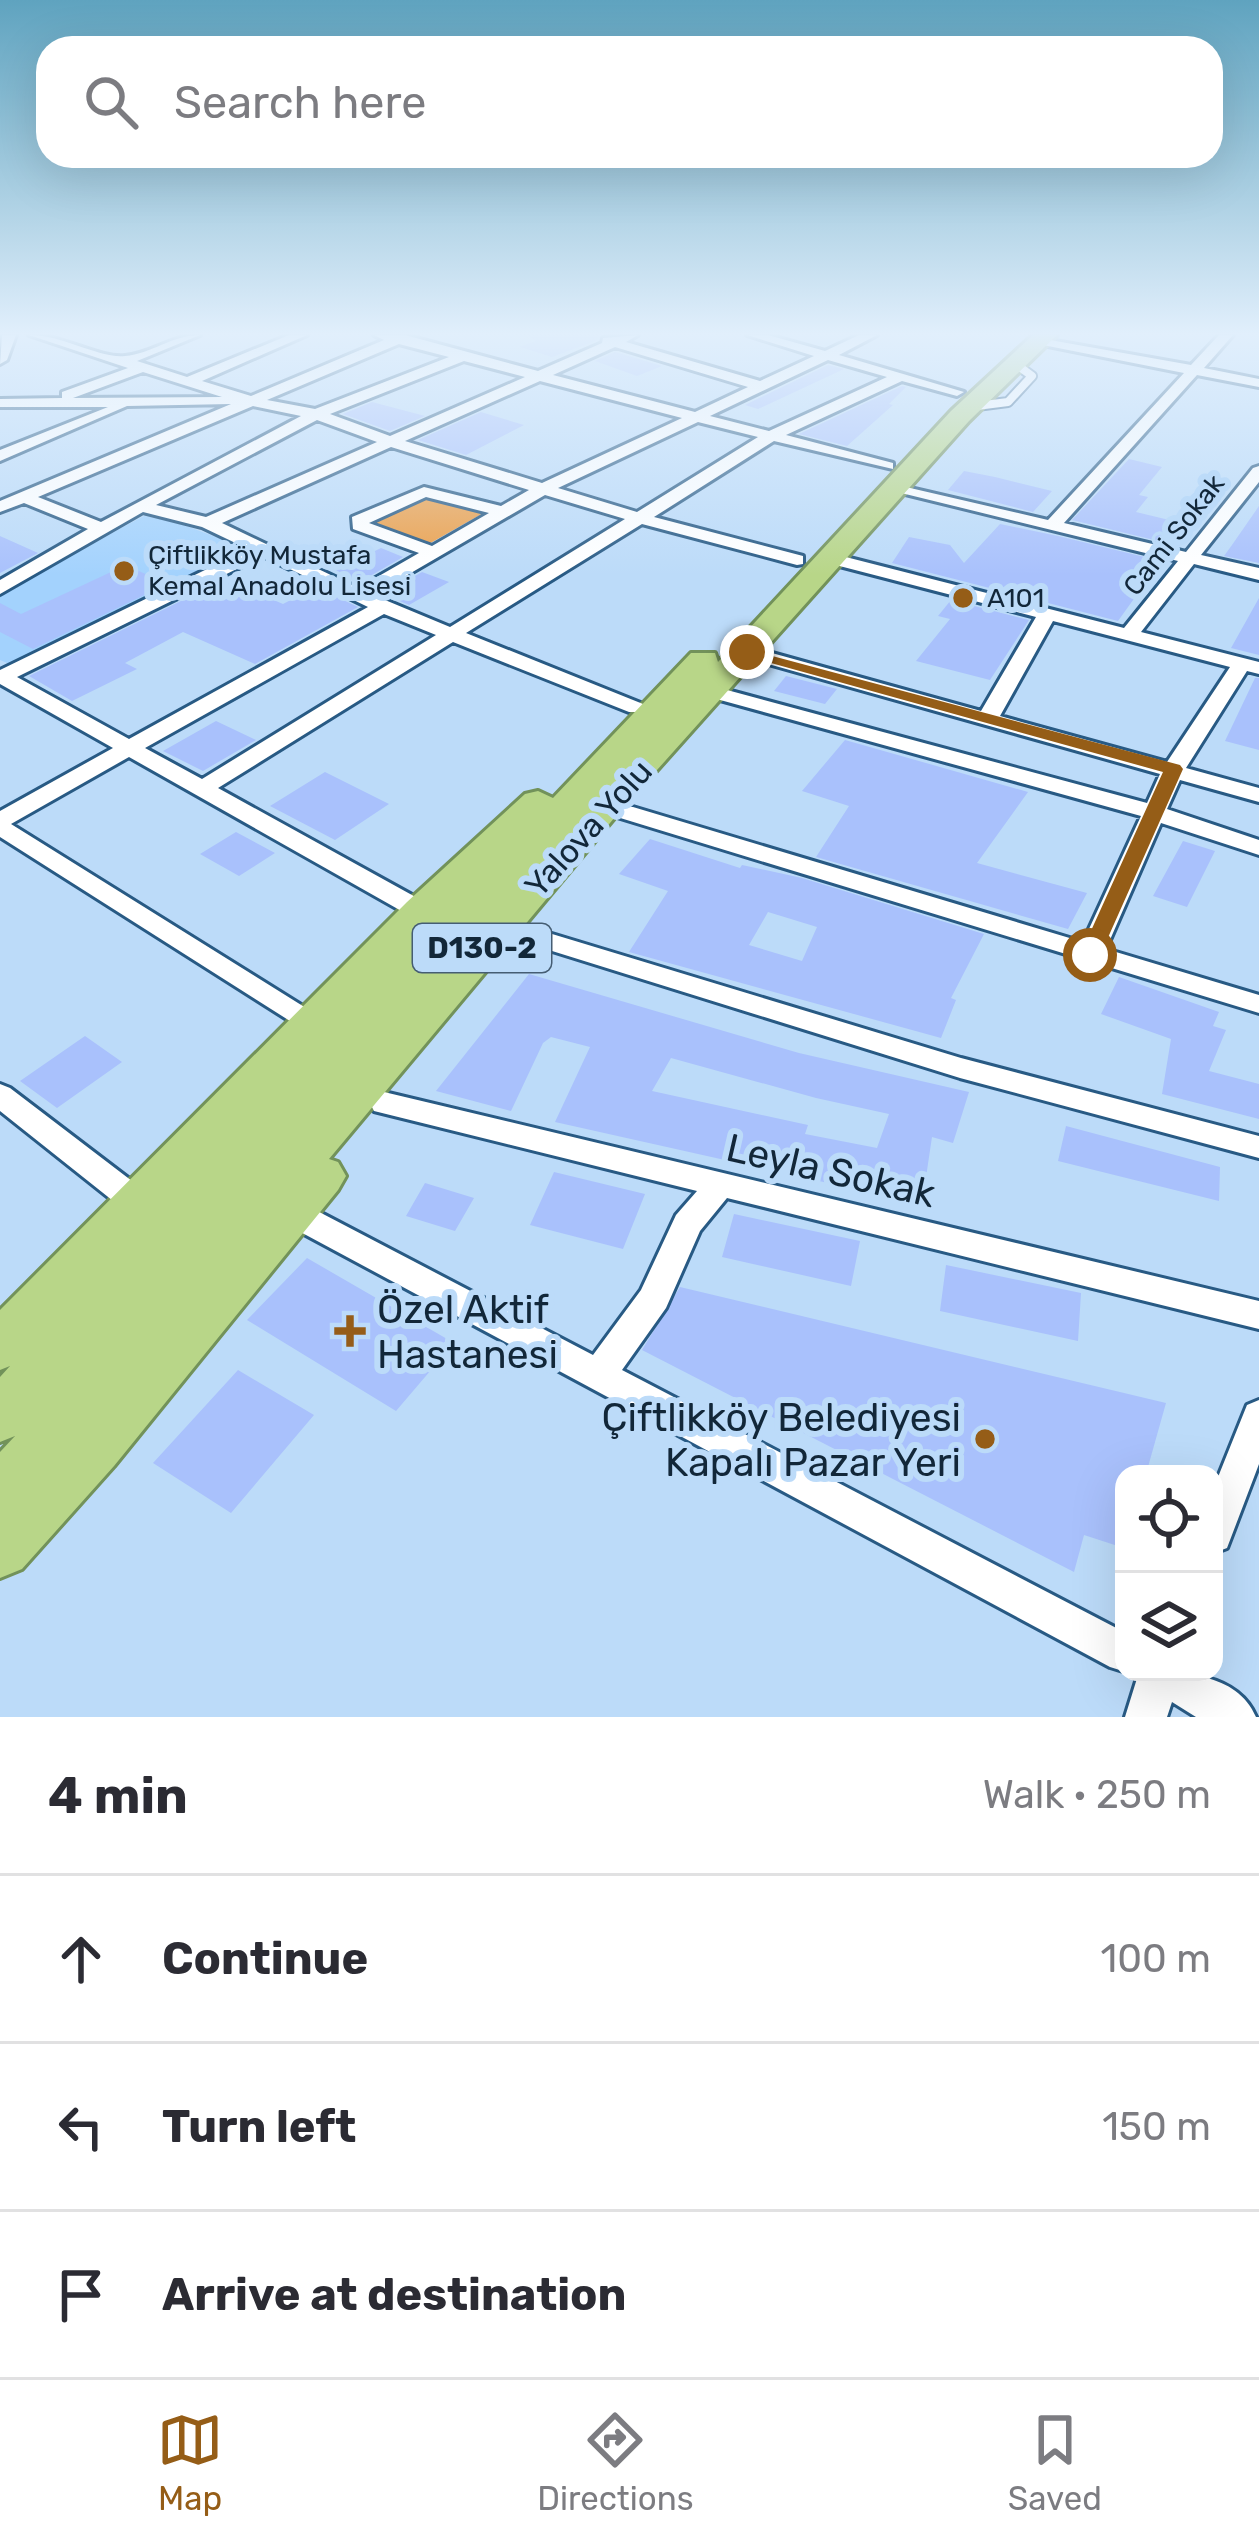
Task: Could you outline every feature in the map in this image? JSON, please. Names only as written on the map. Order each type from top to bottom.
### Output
[{"type":"highway","name":"Yalova Yolu","points":[[0,1495],[280,1148],[602,809],[652,724],[709,691],[741,639],[834,559],[890,477],[949,415]]},
{"type":"highway","name":"D130-2","points":[[0,1416],[280,1148],[741,639],[797,560],[890,477]]},
{"type":"highway","points":[[0,1346],[421,911],[652,724],[741,639]]},
{"type":"highway","points":[[0,1548],[93,1448],[529,935],[626,812],[652,724]]},
{"type":"street","points":[[0,456],[101,415]]},
{"type":"street","points":[[0,507],[218,415]]},
{"type":"street","points":[[0,588],[141,506],[314,415]]},
{"type":"street","points":[[319,415],[639,518],[797,560]]},
{"type":"street","points":[[208,523],[453,415]]},
{"type":"street","points":[[691,415],[775,434],[890,477],[1053,525],[1259,574]]},
{"type":"street","points":[[203,788],[775,434],[816,415]]},
{"type":"street","points":[[1053,525],[1152,415]]},
{"type":"street","points":[[359,595],[544,488],[694,416]]},
{"type":"street","name":"Cami Sokak","points":[[1131,632],[1259,471]]},
{"type":"street","points":[[430,551],[358,521],[424,492],[503,511]]},
{"type":"street","points":[[24,497],[103,529]]},
{"type":"street","points":[[141,506],[208,523],[383,607],[455,634],[652,724]]},
{"type":"street","points":[[0,676],[265,548]]},
{"type":"street","points":[[834,559],[1251,665],[1174,769],[1090,955]]},
{"type":"street","points":[[312,1025],[0,823],[383,607]]},
{"type":"street","points":[[986,721],[1048,613]]},
{"type":"street","points":[[741,639],[986,721],[1259,795]]},
{"type":"street","points":[[0,676],[421,911]]},
{"type":"street","points":[[709,691],[1155,812],[1259,848]]},
{"type":"street","points":[[626,812],[1259,1004]]},
{"type":"street","points":[[529,935],[960,1068],[1259,1147]]},
{"type":"street","points":[[0,1095],[139,1204]]},
{"type":"street","name":"Leyla Sokak","points":[[384,1103],[1259,1315]]},
{"type":"street","points":[[599,1374],[654,1298],[688,1224],[719,1186]]},
{"type":"street","points":[[291,1211],[1115,1648]]},
{"type":"street","points":[[1223,1511],[1259,1416]]},
{"type":"street","points":[[1146,1717],[1158,1681]]},
{"type":"street","points":[[1176,1681],[1235,1717]]},
{"type":"shaded area","points":[[421,497],[487,511],[427,545],[365,522]]},
{"type":"shaded area","name":"Çiftlikköy Mustafa Kemal Anadolu Lisesi","points":[[144,516],[170,520],[251,550],[12,665],[0,660],[0,592]]},
{"type":"building","points":[[346,415],[425,416],[390,431]]},
{"type":"building","points":[[474,415],[524,425],[466,455],[418,440]]},
{"type":"building","points":[[839,415],[882,415],[847,446],[799,434]]},
{"type":"building","points":[[1129,459],[1162,467],[1139,495],[1148,497],[1136,512],[1194,526],[1179,546],[1072,520]]},
{"type":"building","points":[[964,471],[1052,491],[1033,512],[948,490]]},
{"type":"building","points":[[1259,506],[1259,563],[1224,556],[1232,545]]},
{"type":"building","points":[[1000,524],[1161,561],[1118,621],[892,563],[909,537],[950,545],[964,563]]},
{"type":"building","points":[[0,536],[38,553],[0,573]]},
{"type":"building","points":[[381,548],[403,557],[358,583],[336,570]]},
{"type":"building","points":[[126,565],[167,584],[33,649],[0,632],[0,603],[21,614]]},
{"type":"building","points":[[422,572],[449,582],[409,605],[383,594]]},
{"type":"building","points":[[232,582],[283,604],[316,587],[358,607],[255,664],[183,632],[125,663],[137,669],[72,701],[29,676],[193,595],[199,598]]},
{"type":"building","points":[[1259,598],[1259,655],[1231,648]]},
{"type":"building","points":[[951,600],[1029,620],[990,680],[916,661],[950,619],[938,616]]},
{"type":"building","points":[[786,676],[837,689],[825,704],[774,691]]},
{"type":"building","points":[[1259,678],[1259,750],[1225,741]]},
{"type":"building","points":[[216,721],[256,740],[203,771],[163,751]]},
{"type":"building","points":[[845,740],[1028,792],[977,863],[1087,893],[1068,929],[816,857],[849,806],[802,791]]},
{"type":"building","points":[[325,772],[389,804],[335,840],[270,806]]},
{"type":"building","points":[[236,832],[275,853],[239,876],[200,854]]},
{"type":"building","points":[[650,839],[740,868],[802,878],[984,934],[951,998],[956,1000],[941,1038],[629,952],[668,891],[619,874]],"holes":[[[768,912],[817,927],[802,961],[749,945]]]},
{"type":"building","points":[[1183,841],[1215,851],[1187,907],[1153,896]]},
{"type":"building","points":[[529,974],[799,1053],[969,1092],[953,1143],[932,1137],[922,1204],[555,1122],[590,1047],[551,1037],[543,1043],[511,1111],[436,1091]],"holes":[[[671,1058],[889,1114],[877,1148],[805,1134],[808,1125],[652,1091]]]},
{"type":"building","points":[[1119,977],[1219,1012],[1213,1026],[1226,1030],[1209,1071],[1259,1084],[1259,1119],[1162,1094],[1171,1039],[1101,1014]]},
{"type":"building","points":[[85,1036],[122,1062],[57,1108],[20,1081]]},
{"type":"building","points":[[1066,1126],[1220,1167],[1219,1201],[1058,1161]]},
{"type":"building","points":[[554,1172],[645,1194],[623,1249],[530,1225]]},
{"type":"building","points":[[425,1183],[474,1198],[455,1231],[406,1216]]},
{"type":"building","points":[[734,1214],[860,1241],[851,1286],[722,1257]]},
{"type":"building","name":"Özel Aktif Hastanesi","points":[[307,1258],[454,1343],[396,1411],[247,1320]]},
{"type":"building","points":[[946,1265],[1081,1293],[1078,1341],[940,1311]]},
{"type":"building","name":"Çiftlikköy Belediyesi Kapalı Pazar Yeri","points":[[680,1287],[1166,1403],[1149,1465],[1115,1465],[1115,1545],[1084,1535],[1074,1572],[642,1350]]},
{"type":"building","points":[[238,1370],[314,1415],[231,1513],[153,1463]]},
{"type":"place","name":"Çiftlikköy Mustafa Kemal Anadolu Lisesi","points":[[124,571]]},
{"type":"place","name":"A101","points":[[963,598]]},
{"type":"place","name":"Özel Aktif Hastanesi","points":[[350,1331]]},
{"type":"place","name":"Çiftlikköy Belediyesi Kapalı Pazar Yeri","points":[[985,1439]]},
{"type":"route","points":[[747,652],[1174,769],[1090,955]]}]
